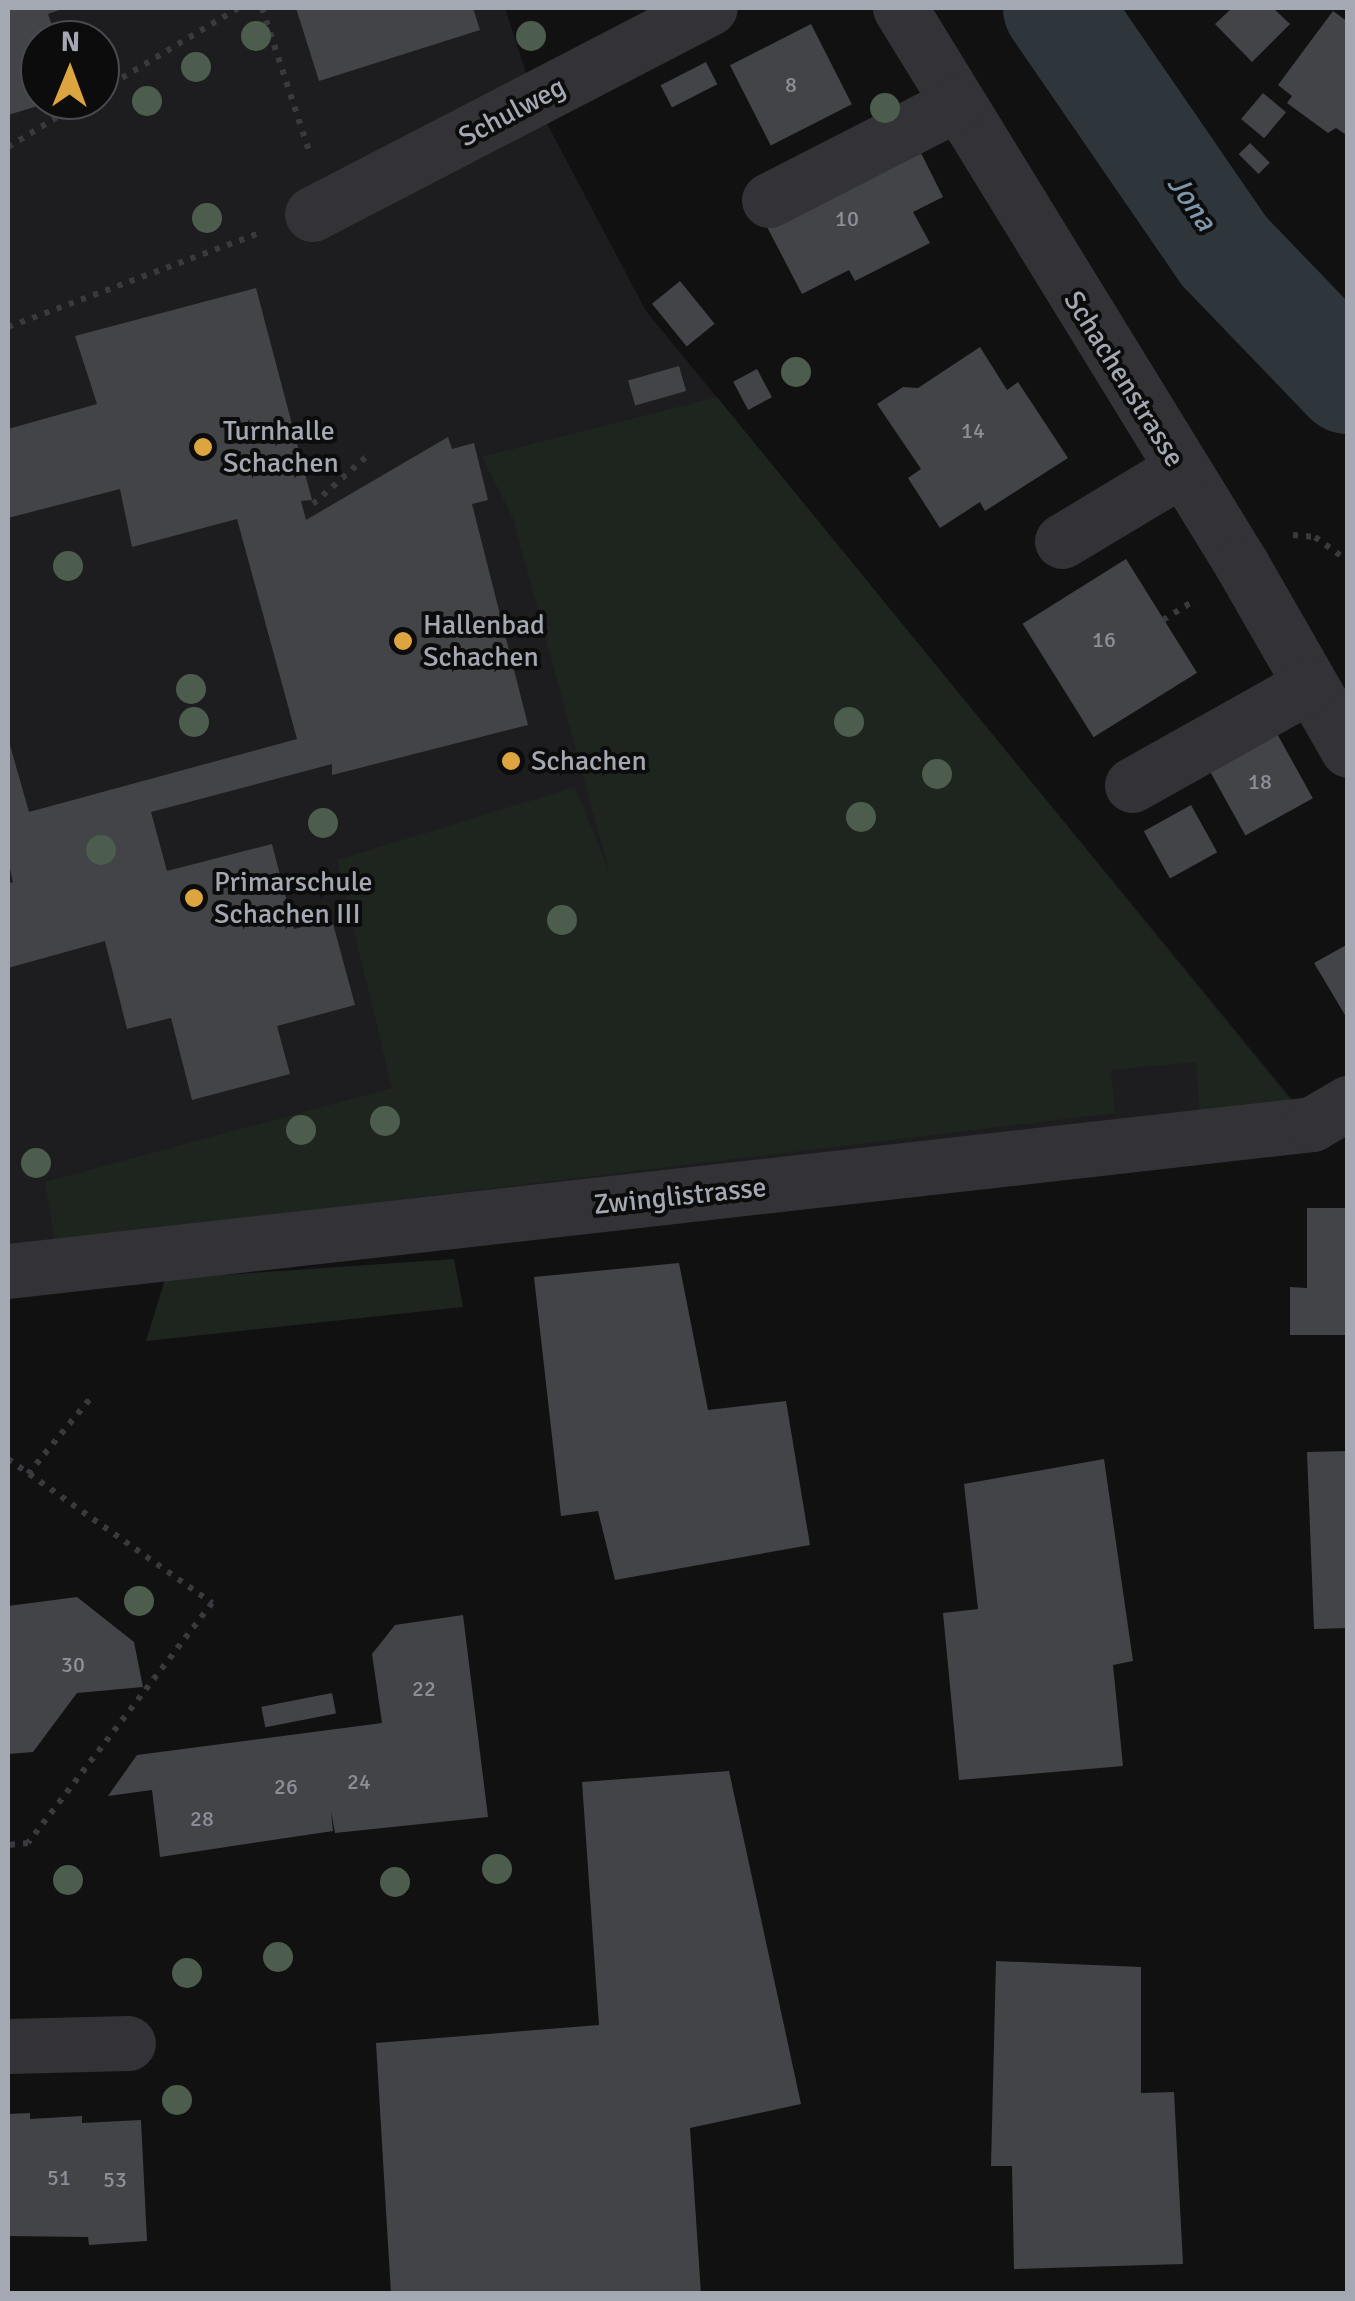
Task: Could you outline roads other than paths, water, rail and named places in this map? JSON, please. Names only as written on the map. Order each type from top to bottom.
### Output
[{"type":"street","name":"Schulweg","points":[[320,210],[710,8]]},
{"type":"street","name":"Schachenstrasse","points":[[900,8],[1348,750]]},
{"type":"street","points":[[769,200],[957,104]]},
{"type":"street","points":[[1062,542],[1180,470]]},
{"type":"street","points":[[1132,785],[1310,684]]},
{"type":"street","name":"Zwinglistrasse","points":[[8,1271],[1312,1124],[1348,1103]]},
{"type":"street","points":[[8,2046],[128,2043]]},
{"type":"waterway","name":"Jona","points":[[1057,8],[1224,251],[1348,380]]},
{"type":"place","name":"Turnhalle Schachen","points":[[203,447]]},
{"type":"place","name":"Hallenbad Schachen","points":[[403,641]]},
{"type":"place","name":"Schachen","points":[[511,761]]},
{"type":"place","name":"Primarschule Schachen III","points":[[194,898]]}]
